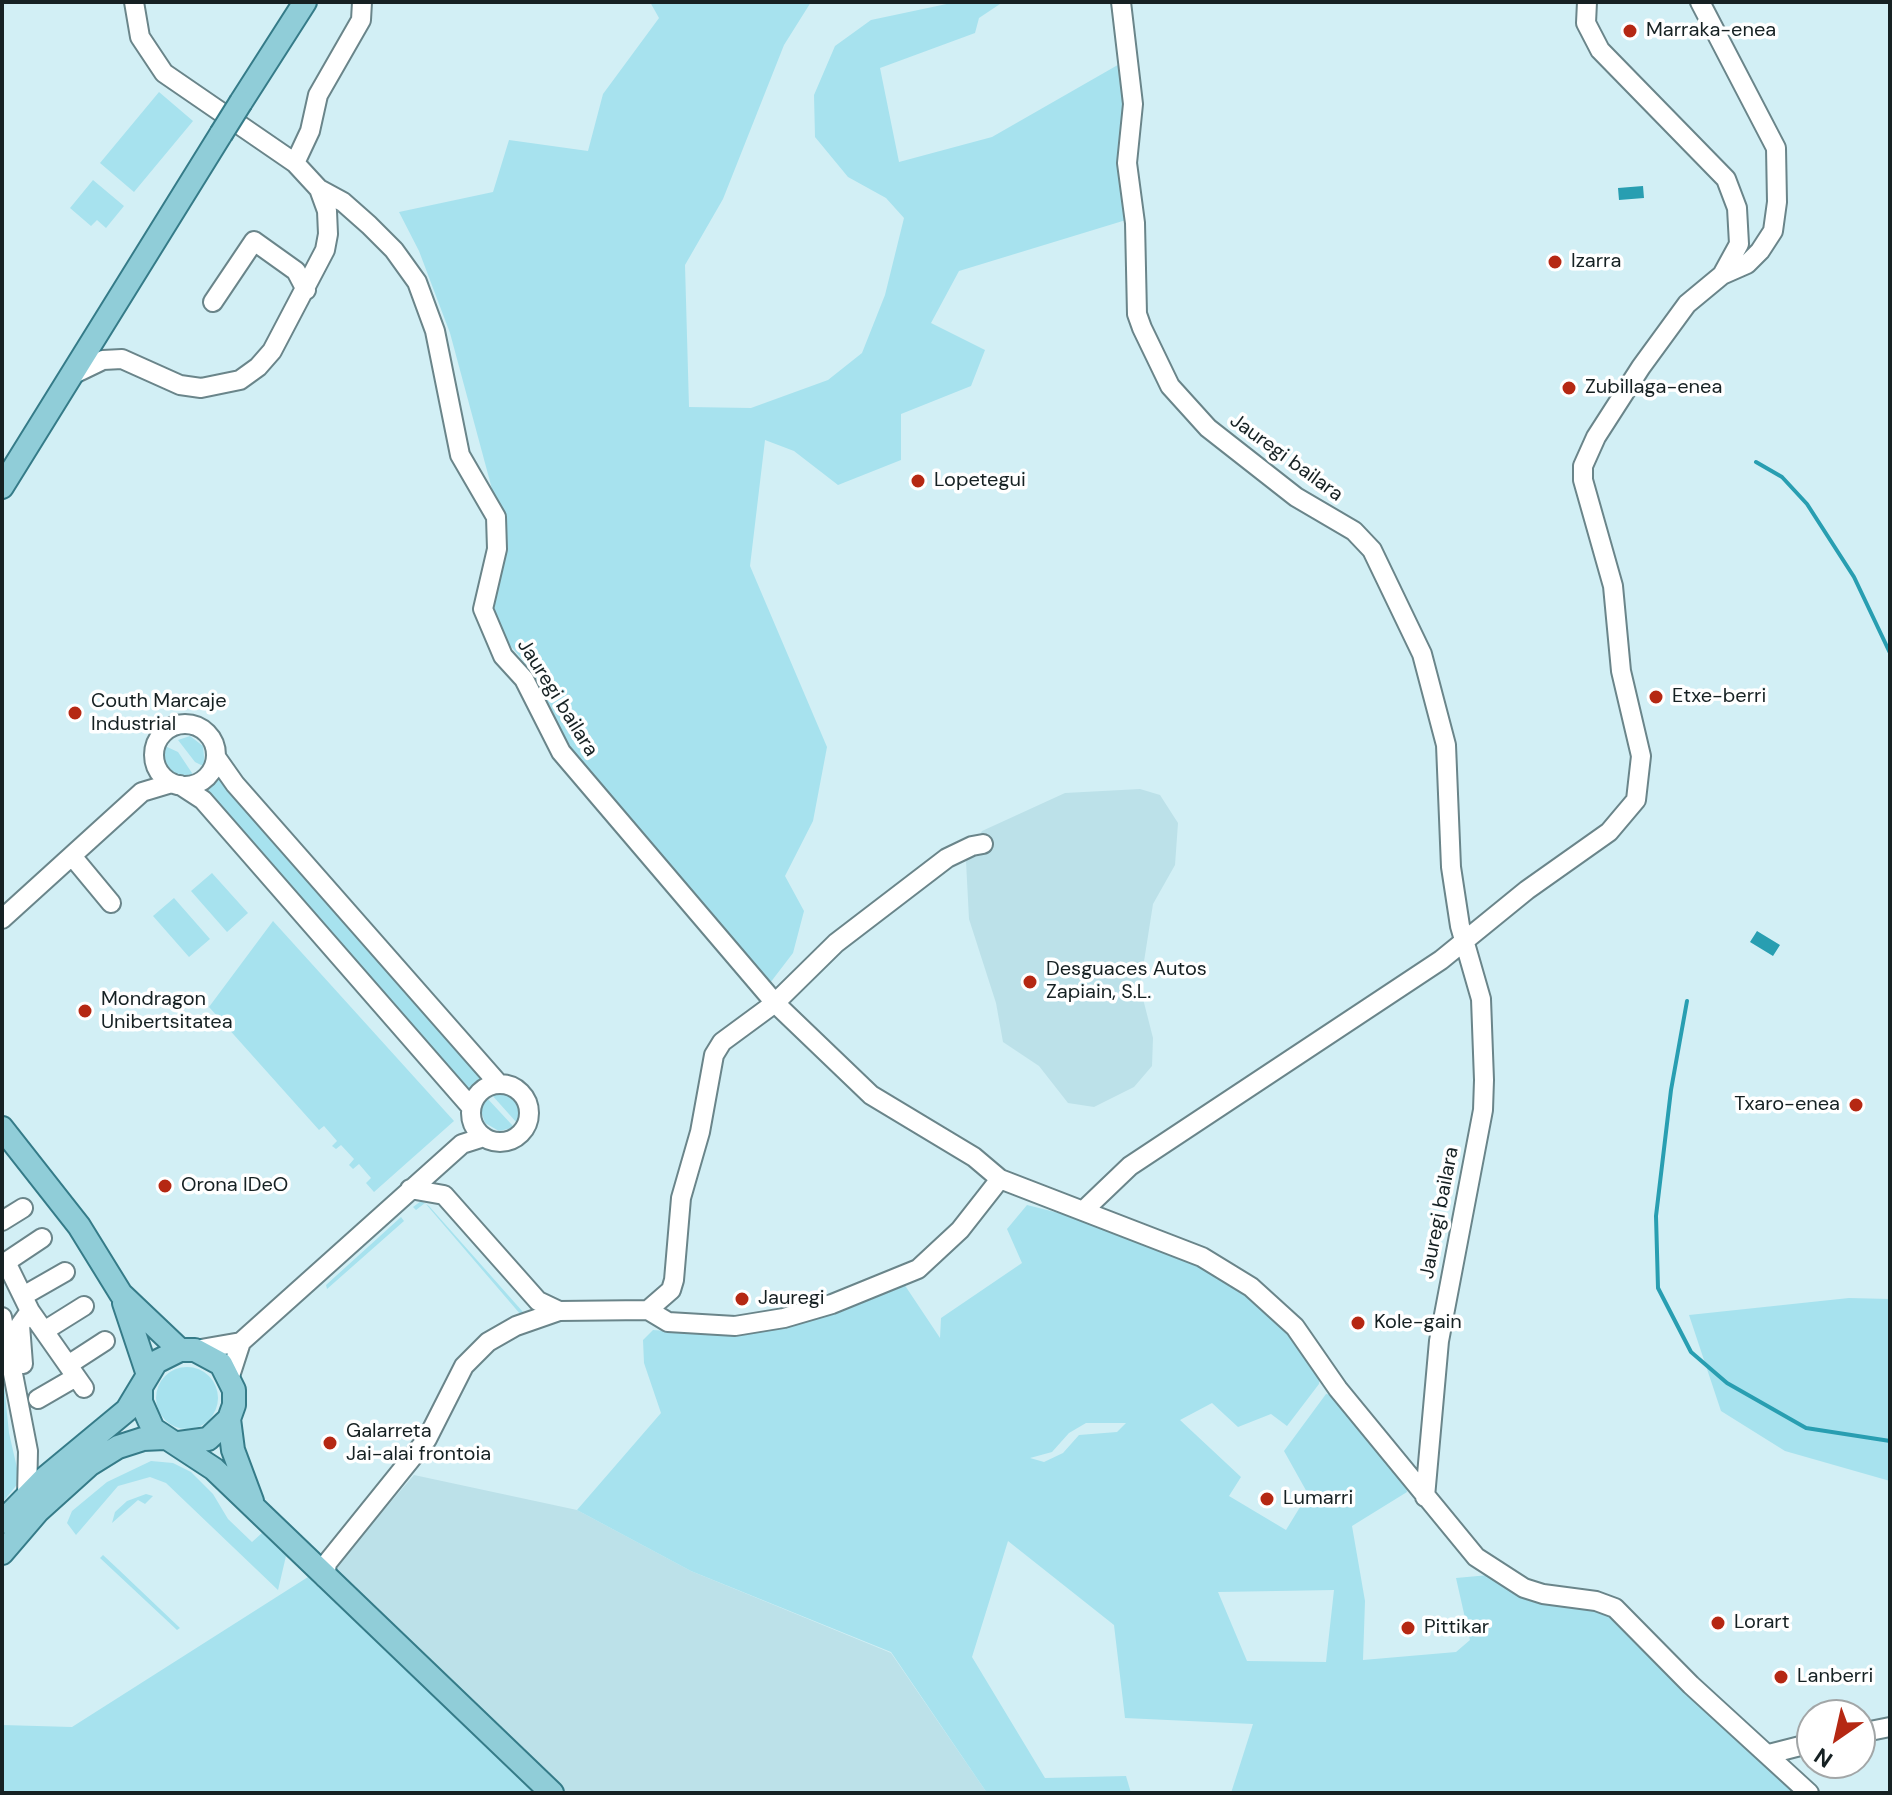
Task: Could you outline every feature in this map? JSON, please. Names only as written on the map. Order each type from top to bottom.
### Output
[{"type":"main road","points":[[2,487],[305,2]]},
{"type":"main road","points":[[2,1128],[79,1226],[121,1294],[144,1380],[145,1416],[172,1440],[214,1469],[552,1793]]},
{"type":"main road","points":[[2,1149],[79,1226]]},
{"type":"main road","points":[[121,1294],[187,1350]]},
{"type":"main road","points":[[2,1522],[66,1460],[127,1410],[144,1380],[167,1354],[187,1350],[209,1355],[230,1376],[234,1390],[229,1419],[233,1450],[257,1513]]},
{"type":"main road","points":[[2,1553],[38,1511],[89,1465],[118,1447],[143,1439],[208,1439],[229,1419]]},
{"type":"street","name":"Jauregi bailara","points":[[134,2],[146,51],[164,73],[295,163],[319,189],[343,202],[394,250],[417,282],[435,331],[460,455],[496,517],[497,549],[483,609],[503,656],[524,679],[561,752],[775,1003],[871,1095],[974,1157],[1000,1179],[1202,1257],[1227,1270],[1277,1307],[1458,1539],[1505,1578],[1543,1594],[1596,1601],[1615,1608],[1691,1685],[1809,1793]]},
{"type":"street","points":[[295,163],[310,131],[318,95],[361,20],[362,2]]},
{"type":"street","name":"Jauregi bailara","points":[[1121,2],[1133,104],[1127,163],[1135,223],[1137,314],[1170,386],[1188,408],[1249,463],[1296,497],[1354,531],[1372,550],[1422,654],[1446,745],[1451,867],[1460,926],[1481,999],[1483,1110],[1439,1341],[1425,1497]]},
{"type":"street","points":[[1587,2],[1586,23],[1600,50],[1726,179],[1737,208],[1739,244],[1722,275]]},
{"type":"street","points":[[1084,1210],[1130,1166],[1414,979],[1527,890],[1609,832],[1636,800],[1641,756],[1621,671],[1613,586],[1583,480],[1583,466],[1596,437],[1687,304],[1722,275],[1747,264],[1773,231],[1776,148],[1700,2]]},
{"type":"street","points":[[74,374],[103,360],[122,359],[180,385],[201,388],[240,380],[258,367],[272,351],[325,250],[327,211],[319,189]]},
{"type":"street","points":[[213,302],[254,241],[296,271],[306,290]]},
{"type":"street","points":[[286,262],[303,262],[325,250]]},
{"type":"street","points":[[104,326],[108,340],[122,359]]},
{"type":"street","points":[[149,788],[158,739],[165,731],[184,724],[194,725],[210,736],[216,757],[235,784],[498,1083],[516,1088],[524,1095],[530,1115],[527,1125],[509,1141],[498,1143],[484,1137],[471,1115],[203,800],[163,776],[156,762]]},
{"type":"street","points":[[2,919],[149,788],[195,784],[205,778],[216,757]]},
{"type":"street","points":[[648,1310],[671,1290],[674,1280],[681,1198],[700,1132],[714,1055],[734,1031],[775,1003],[836,943],[935,867],[972,846],[983,844]]},
{"type":"street","points":[[72,856],[111,903]]},
{"type":"street","points":[[465,1142],[481,1090],[498,1083]]},
{"type":"street","points":[[230,1376],[241,1342],[465,1142],[484,1137]]},
{"type":"street","points":[[444,1195],[449,1156]]},
{"type":"street","points":[[325,1578],[327,1563],[427,1439],[464,1366],[488,1342],[537,1314],[648,1310],[668,1322],[735,1326],[784,1318],[832,1304],[918,1269],[960,1230],[1000,1179]]},
{"type":"street","points":[[410,1189],[444,1195],[537,1314]]},
{"type":"street","points":[[2,1221],[23,1208]]},
{"type":"street","points":[[42,1238],[6,1262],[27,1304],[76,1377]]},
{"type":"street","points":[[17,1396],[24,1388],[20,1325],[27,1304],[65,1272]]},
{"type":"street","points":[[44,1331],[84,1306]]},
{"type":"street","points":[[2,1317],[28,1451],[27,1496]]},
{"type":"street","points":[[38,1399],[76,1377],[105,1341]]},
{"type":"street","points":[[187,1350],[241,1342]]},
{"type":"street","points":[[28,1451],[37,1458],[66,1460]]},
{"type":"street","points":[[1769,1754],[1796,1747]]},
{"type":"shaded area","points":[[650,2],[811,2],[784,45],[723,199],[685,265],[689,407],[751,408],[828,380],[862,353],[885,295],[904,218],[886,198],[848,177],[815,137],[814,95],[835,46],[871,20],[956,2],[1003,2],[979,18],[975,33],[880,68],[899,162],[992,137],[1123,62],[1126,220],[959,271],[931,323],[985,350],[971,386],[901,414],[901,460],[838,485],[794,451],[765,440],[750,566],[827,747],[813,821],[785,876],[804,911],[793,953],[770,983],[579,759],[558,727],[535,675],[499,632],[489,609],[499,515],[450,333],[419,251],[399,212],[493,192],[509,140],[588,151],[603,94],[659,18]]},
{"type":"shaded area","points":[[159,92],[193,121],[134,192],[100,163]]},
{"type":"shaded area","points":[[93,180],[124,206],[106,228],[97,220],[91,226],[70,208]]},
{"type":"shaded area","points":[[1643,186],[1644,198],[1619,200],[1618,188]]},
{"type":"shaded area","points":[[190,736],[203,746],[205,767],[195,762],[178,740]]},
{"type":"shaded area","points":[[165,746],[178,752],[194,776],[180,778],[167,770],[164,764]]},
{"type":"shaded area","points":[[219,773],[487,1075],[468,1092],[200,791]]},
{"type":"shaded area","points":[[1140,789],[1160,795],[1178,823],[1175,865],[1153,904],[1140,987],[1153,1038],[1152,1066],[1134,1087],[1094,1107],[1068,1103],[1039,1066],[1003,1042],[996,1003],[969,919],[966,861],[982,831],[1065,793]]},
{"type":"shaded area","points":[[212,873],[248,913],[227,932],[191,891]]},
{"type":"shaded area","points":[[174,898],[210,939],[189,957],[153,916]]},
{"type":"shaded area","points":[[273,921],[454,1121],[374,1192],[366,1183],[371,1178],[359,1164],[353,1169],[349,1165],[354,1159],[341,1145],[336,1149],[332,1146],[337,1141],[324,1126],[319,1130],[209,1007]]},
{"type":"shaded area","points":[[1757,931],[1780,945],[1773,956],[1750,942]]},
{"type":"shaded area","points":[[506,1092],[519,1102],[522,1112],[517,1123],[491,1094]]},
{"type":"shaded area","points":[[486,1097],[512,1128],[499,1131],[485,1123],[481,1111]]},
{"type":"shaded area","points":[[421,1201],[425,1203],[416,1210],[413,1207]]},
{"type":"shaded area","points":[[426,1204],[523,1312],[521,1315]]},
{"type":"shaded area","points":[[1027,1205],[1099,1223],[1185,1257],[1265,1305],[1301,1345],[1320,1373],[1319,1384],[1287,1426],[1271,1414],[1238,1427],[1212,1403],[1180,1420],[1241,1477],[1229,1496],[1286,1530],[1308,1494],[1284,1451],[1326,1394],[1336,1396],[1404,1476],[1407,1492],[1352,1526],[1365,1601],[1363,1660],[1456,1652],[1470,1640],[1456,1578],[1489,1575],[1529,1599],[1602,1609],[1620,1621],[1798,1793],[1231,1793],[1253,1724],[1125,1718],[1114,1625],[1008,1541],[972,1657],[1045,1778],[1126,1776],[1131,1793],[987,1793],[891,1652],[691,1571],[577,1510],[661,1413],[644,1363],[643,1340],[653,1330],[725,1335],[818,1317],[904,1284],[940,1338],[941,1318],[1022,1263],[1007,1229]],"holes":[[[1086,1423],[1126,1423],[1117,1432],[1079,1435],[1063,1453],[1044,1462],[1030,1458],[1052,1452],[1069,1433]],[[1334,1590],[1326,1662],[1247,1661],[1218,1592]]]},
{"type":"shaded area","points":[[401,1217],[404,1221],[327,1289],[326,1285]]},
{"type":"shaded area","points":[[1849,1298],[1890,1299],[1890,1481],[1785,1451],[1721,1411],[1689,1315]]},
{"type":"shaded area","points":[[2,1364],[9,1433],[20,1481],[2,1503]]},
{"type":"shaded area","points":[[181,1367],[193,1367],[209,1376],[216,1386],[216,1410],[209,1420],[193,1429],[181,1429],[161,1415],[156,1404],[156,1392],[170,1372]]},
{"type":"shaded area","points":[[151,1461],[173,1463],[191,1472],[213,1494],[228,1519],[252,1542],[262,1533],[286,1556],[278,1590],[166,1483],[150,1477],[118,1486],[76,1535],[67,1523],[72,1511],[107,1482]]},
{"type":"shaded area","points":[[414,1475],[577,1510],[691,1571],[891,1653],[987,1793],[562,1793],[337,1580],[337,1564]]},
{"type":"shaded area","points":[[146,1494],[153,1496],[145,1504],[138,1500],[112,1523],[115,1512],[127,1501]]},
{"type":"shaded area","points":[[103,1555],[180,1628],[177,1630],[100,1558]]},
{"type":"shaded area","points":[[308,1577],[534,1793],[2,1793],[2,1725],[72,1727]]},
{"type":"waterway","points":[[1756,462],[1782,477],[1807,504],[1854,577],[1890,653]]},
{"type":"waterway","points":[[1687,1001],[1671,1090],[1656,1216],[1658,1288],[1691,1352],[1727,1383],[1806,1428],[1890,1441]]},
{"type":"place","name":"Marraka-enea","points":[[1630,31]]},
{"type":"place","name":"Izarra","points":[[1555,262]]},
{"type":"place","name":"Zubillaga-enea","points":[[1569,388]]},
{"type":"place","name":"Lopetegui","points":[[918,481]]},
{"type":"place","name":"Etxe-berri","points":[[1656,697]]},
{"type":"place","name":"Couth Marcaje Industrial","points":[[75,713]]},
{"type":"place","name":"Desguaces Autos Zapiain, S.L.","points":[[1030,982]]},
{"type":"place","name":"Mondragon Unibertsitatea","points":[[85,1011]]},
{"type":"place","name":"Txaro-enea","points":[[1856,1105]]},
{"type":"place","name":"Orona IDeO","points":[[165,1186]]},
{"type":"place","name":"Jauregi","points":[[742,1299]]},
{"type":"place","name":"Kole-gain","points":[[1358,1323]]},
{"type":"place","name":"Galarreta Jai-alai frontoia","points":[[330,1443]]},
{"type":"place","name":"Lumarri","points":[[1267,1499]]},
{"type":"place","name":"Lorart","points":[[1718,1623]]},
{"type":"place","name":"Pittikar","points":[[1408,1628]]},
{"type":"place","name":"Lanberri","points":[[1781,1677]]}]
